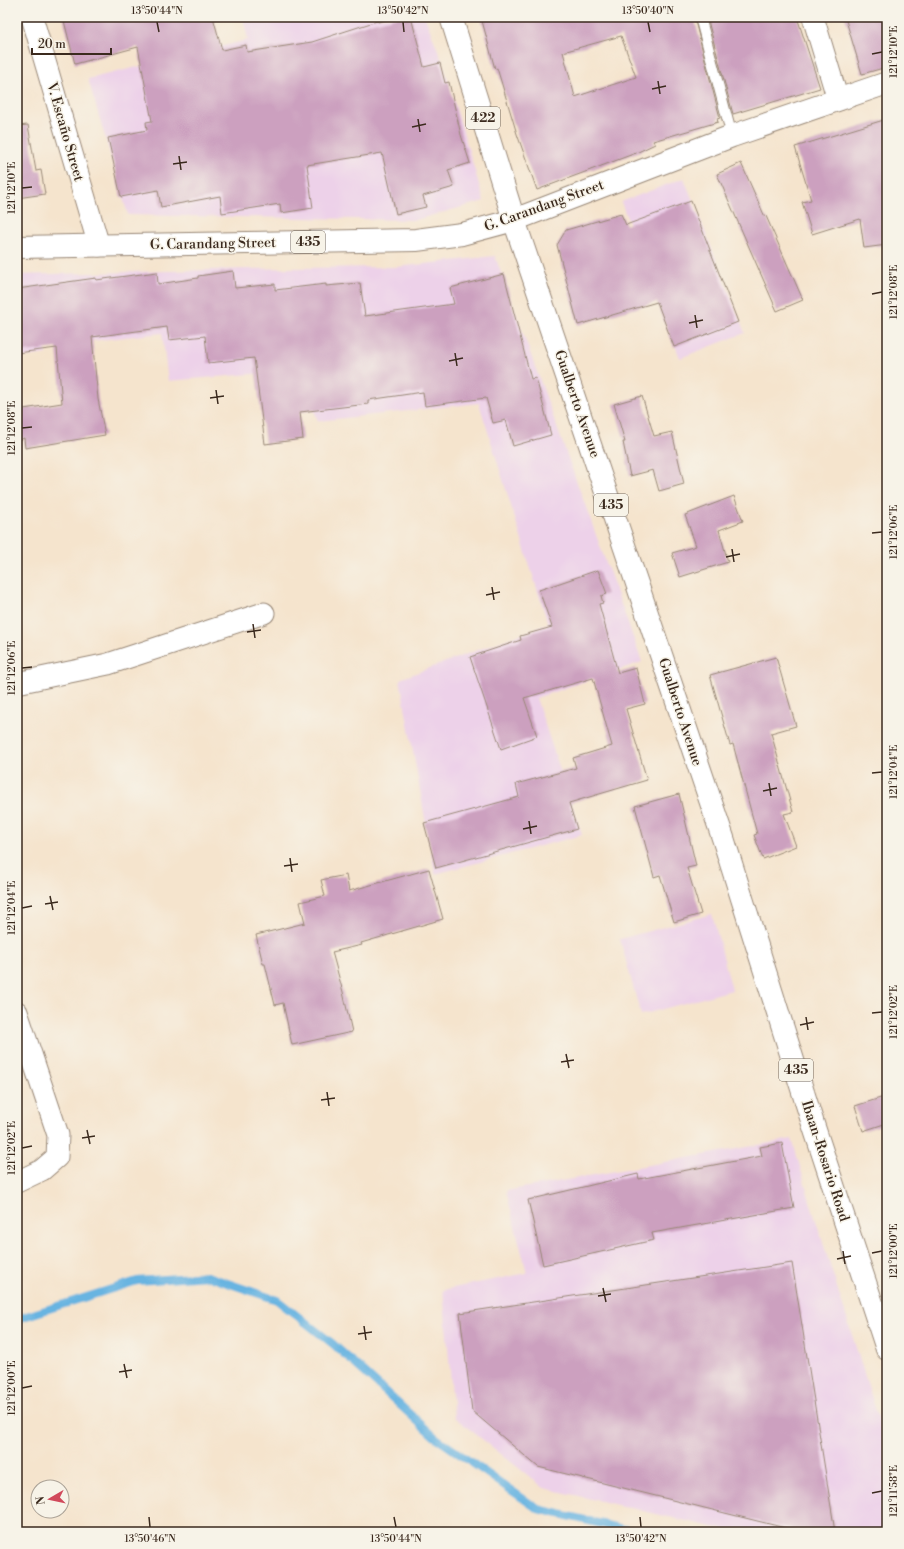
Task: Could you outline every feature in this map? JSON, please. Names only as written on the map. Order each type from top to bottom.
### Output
[{"type":"main road","name":"Gualberto Avenue","points":[[451,17],[514,220],[706,791]]},
{"type":"main road","name":"G. Carandang Street","points":[[17,247],[416,240],[462,234],[514,220],[732,136],[887,83]]},
{"type":"main road","name":"Ibaan-Rosario Road","points":[[706,791],[723,838],[811,1120],[886,1345]]},
{"type":"street","name":"V. Escaño Street","points":[[32,17],[99,246]]},
{"type":"street","points":[[813,17],[838,100]]},
{"type":"street","points":[[17,683],[108,664],[264,613]]},
{"type":"street","points":[[17,1182],[42,1170],[57,1157],[58,1135],[18,1016]]},
{"type":"lane","points":[[700,17],[732,136]]},
{"type":"shaded area","points":[[243,17],[425,17],[441,58],[484,201],[415,220],[128,215],[88,79],[248,40]]},
{"type":"shaded area","points":[[684,178],[745,333],[680,358],[621,202]]},
{"type":"shaded area","points":[[495,256],[642,662],[536,698],[582,835],[435,874],[400,679],[548,624],[479,403],[318,421],[299,370],[168,381],[162,333],[45,346],[46,354],[17,358],[17,275],[290,268],[397,267]]},
{"type":"shaded area","points":[[712,914],[732,990],[641,1015],[620,939]]},
{"type":"shaded area","points":[[792,1139],[813,1211],[887,1446],[887,1532],[734,1532],[544,1488],[454,1417],[443,1290],[527,1273],[506,1191]]},
{"type":"building","points":[[63,17],[213,17],[222,50],[246,45],[247,52],[312,42],[377,21],[398,17],[411,17],[424,67],[440,63],[445,83],[449,82],[461,135],[470,163],[448,170],[454,187],[423,196],[426,207],[396,214],[382,153],[307,165],[313,208],[281,213],[280,204],[222,213],[220,196],[161,207],[158,190],[121,197],[108,138],[147,130],[146,122],[152,121],[138,47],[75,64]]},
{"type":"building","points":[[481,17],[694,17],[720,118],[717,119],[718,122],[653,141],[655,144],[636,153],[537,190],[517,134],[497,68],[495,69]],"holes":[[[621,36],[636,77],[575,97],[563,52]]]},
{"type":"building","points":[[707,17],[797,17],[820,88],[733,114]]},
{"type":"building","points":[[845,17],[887,17],[887,67],[862,74]]},
{"type":"building","points":[[887,119],[887,245],[864,248],[860,219],[812,234],[802,202],[811,200],[795,147]]},
{"type":"building","points":[[28,125],[36,171],[41,170],[45,194],[17,198],[17,126]]},
{"type":"building","points":[[741,163],[803,300],[777,311],[717,174]]},
{"type":"building","points":[[691,201],[738,322],[674,347],[657,302],[578,325],[557,245],[566,230],[621,214],[626,225]]},
{"type":"building","points":[[233,271],[235,288],[275,284],[275,290],[326,284],[326,286],[360,283],[365,316],[454,304],[450,288],[504,274],[531,379],[536,378],[551,435],[513,446],[506,420],[493,423],[486,398],[425,406],[423,392],[368,400],[368,404],[300,412],[303,439],[265,444],[254,358],[208,363],[205,336],[169,340],[167,327],[92,337],[98,399],[105,435],[25,448],[24,438],[17,441],[17,410],[62,403],[57,348],[17,353],[17,289],[96,278],[96,280],[157,272],[158,284]]},
{"type":"building","points":[[642,396],[654,436],[672,432],[684,484],[659,491],[653,470],[630,476],[623,442],[625,442],[614,404]]},
{"type":"building","points":[[734,496],[743,521],[719,530],[728,562],[680,577],[672,553],[696,546],[685,515]]},
{"type":"building","points":[[598,570],[607,594],[601,596],[603,603],[599,604],[618,673],[636,668],[645,704],[626,709],[647,780],[569,803],[577,829],[436,868],[424,823],[519,797],[516,784],[576,768],[573,758],[612,746],[593,678],[524,698],[537,736],[501,749],[470,657],[521,640],[520,636],[552,627],[539,590]]},
{"type":"building","points":[[776,657],[796,726],[771,733],[793,812],[784,814],[796,846],[763,859],[754,835],[757,834],[733,744],[730,745],[710,675]]},
{"type":"building","points":[[679,794],[696,866],[687,868],[701,914],[674,922],[660,875],[654,877],[635,806]]},
{"type":"building","points":[[429,869],[443,919],[361,943],[362,945],[332,952],[352,1032],[292,1045],[283,1003],[275,1005],[256,935],[305,923],[300,902],[325,896],[321,880],[346,875],[349,891]]},
{"type":"building","points":[[887,1096],[887,1123],[863,1131],[855,1106]]},
{"type":"building","points":[[782,1143],[794,1208],[652,1233],[654,1240],[543,1265],[528,1200],[638,1174],[639,1179],[762,1156],[760,1147]]},
{"type":"building","points":[[792,1263],[835,1532],[802,1532],[538,1467],[472,1411],[460,1313]]},
{"type":"waterway","points":[[17,1319],[137,1281],[207,1276],[277,1300],[333,1344],[435,1437],[538,1509],[636,1532]]}]
